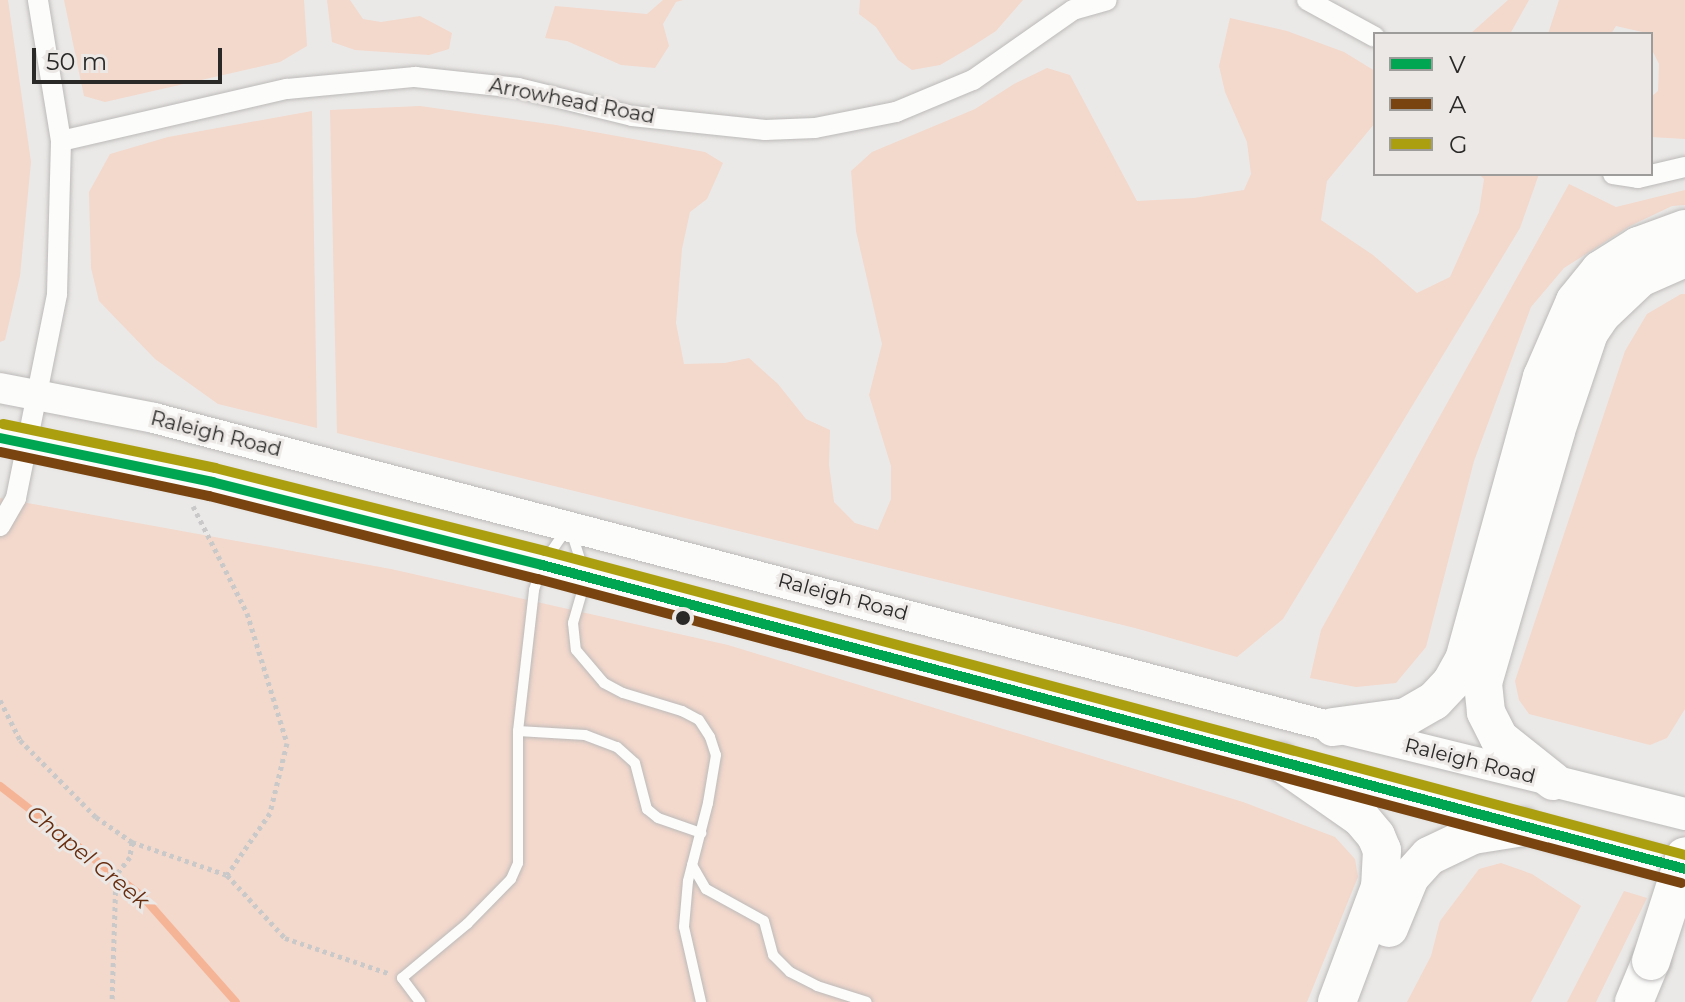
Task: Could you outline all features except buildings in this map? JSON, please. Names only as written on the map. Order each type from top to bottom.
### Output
[{"type":"highway","points":[[1333,727],[1406,717],[1434,701],[1451,683],[1464,660],[1542,377],[1575,301],[1600,270],[1638,246],[1685,229]]},
{"type":"highway","points":[[1553,781],[1499,738],[1491,727],[1483,698],[1486,671],[1556,431],[1589,333],[1602,314],[1640,278],[1685,258]]},
{"type":"highway","points":[[1281,762],[1361,818],[1376,836],[1382,850],[1383,872],[1377,897],[1337,1002]]},
{"type":"highway","points":[[1361,1002],[1403,892],[1419,864],[1449,844],[1473,835],[1523,827]]},
{"type":"highway","points":[[1634,1002],[1651,961],[1685,856]]},
{"type":"main road","name":"Raleigh Road","points":[[0,388],[154,418],[569,524],[1333,727],[1685,814]]},
{"type":"main road","points":[[14,440],[212,482],[542,565],[1685,869]]},
{"type":"street","points":[[0,526],[16,498],[14,440],[37,395],[57,294],[61,141],[38,0]]},
{"type":"street","name":"Arrowhead Road","points":[[61,141],[287,89],[415,77],[518,88],[632,116],[765,130],[815,128],[896,112],[973,80],[1077,5],[1107,0]]},
{"type":"street","points":[[1309,0],[1373,36]]},
{"type":"street","points":[[1653,174],[1685,167]]},
{"type":"street","points":[[1626,176],[1647,176]]},
{"type":"lane","points":[[420,1002],[402,978],[467,924],[511,879],[518,863],[518,731],[534,590],[542,565],[569,524]]},
{"type":"lane","points":[[569,524],[586,578],[571,635],[576,650],[604,683],[623,693],[682,711],[699,720],[710,737],[716,755],[692,865],[684,927],[701,1002]]},
{"type":"lane","points":[[518,731],[585,735],[617,747],[635,763],[647,809],[658,818],[701,833]]},
{"type":"lane","points":[[692,865],[706,889],[764,921],[773,955],[790,972],[817,986],[867,1002]]},
{"type":"path","points":[[191,501],[247,613],[287,743],[270,813],[227,875]]},
{"type":"path","points":[[0,700],[20,740],[96,817],[132,842],[227,875],[285,938],[402,978]]},
{"type":"path","points":[[112,1002],[116,875],[130,857],[132,842]]},
{"type":"shaded area","points":[[0,0],[8,0],[31,162],[20,276],[5,340],[0,342]]},
{"type":"shaded area","points":[[64,0],[304,0],[307,46],[280,62],[105,102],[84,96]]},
{"type":"shaded area","points":[[327,0],[350,0],[363,19],[381,22],[420,16],[452,33],[449,49],[429,55],[355,50],[332,42]]},
{"type":"shaded area","points":[[663,0],[683,0],[676,2],[663,24],[669,46],[655,68],[621,65],[567,41],[545,38],[555,6],[647,14]]},
{"type":"shaded area","points":[[860,0],[1023,0],[996,31],[971,47],[940,65],[912,70],[898,60],[876,27],[859,14]]},
{"type":"shaded area","points":[[1508,0],[1529,0],[1511,32],[1472,32]]},
{"type":"shaded area","points":[[1559,0],[1685,0],[1685,139],[1653,137],[1653,95],[1658,91],[1659,64],[1653,52],[1653,32],[1616,26],[1612,32],[1549,32]]},
{"type":"shaded area","points":[[1230,18],[1287,31],[1344,52],[1373,70],[1373,125],[1327,181],[1321,220],[1373,255],[1417,293],[1450,277],[1479,212],[1484,179],[1481,176],[1538,176],[1520,228],[1283,619],[1237,657],[1135,628],[337,433],[330,110],[420,106],[556,125],[705,152],[723,163],[707,199],[690,212],[682,249],[676,323],[684,364],[725,363],[749,358],[778,384],[806,419],[830,430],[829,465],[834,502],[855,523],[878,530],[891,499],[891,466],[869,395],[882,344],[856,231],[851,171],[872,152],[975,109],[1014,84],[1047,68],[1070,75],[1137,201],[1194,198],[1244,190],[1251,174],[1247,142],[1225,92],[1219,66]]},
{"type":"shaded area","points":[[312,111],[317,428],[218,404],[155,359],[99,301],[91,268],[89,192],[110,154],[168,137]]},
{"type":"shaded area","points":[[1569,184],[1616,207],[1685,190],[1685,205],[1672,206],[1630,226],[1564,268],[1531,307],[1474,461],[1426,647],[1396,683],[1356,687],[1310,678],[1321,630]]},
{"type":"shaded area","points":[[1685,294],[1685,709],[1667,738],[1650,745],[1529,714],[1519,700],[1515,681],[1625,351],[1647,314]]},
{"type":"shaded area","points":[[0,498],[391,569],[728,645],[1243,802],[1335,837],[1355,859],[1358,877],[1307,1002],[0,1002]]},
{"type":"shaded area","points":[[1501,863],[1532,874],[1581,906],[1531,1002],[1407,1002],[1431,956],[1440,921],[1479,869]]},
{"type":"shaded area","points":[[1624,891],[1647,898],[1596,1002],[1567,1002]]},
{"type":"waterway","name":"Chapel Creek","points":[[0,786],[143,897],[236,1002]]},
{"type":"transit line","name":"G","points":[[3,424],[215,468],[545,551],[1685,855]]},
{"type":"transit line","name":"V","points":[[0,438],[212,482],[542,565],[1685,869]]},
{"type":"transit line","name":"A","points":[[0,452],[209,496],[538,579],[1681,883]]}]
